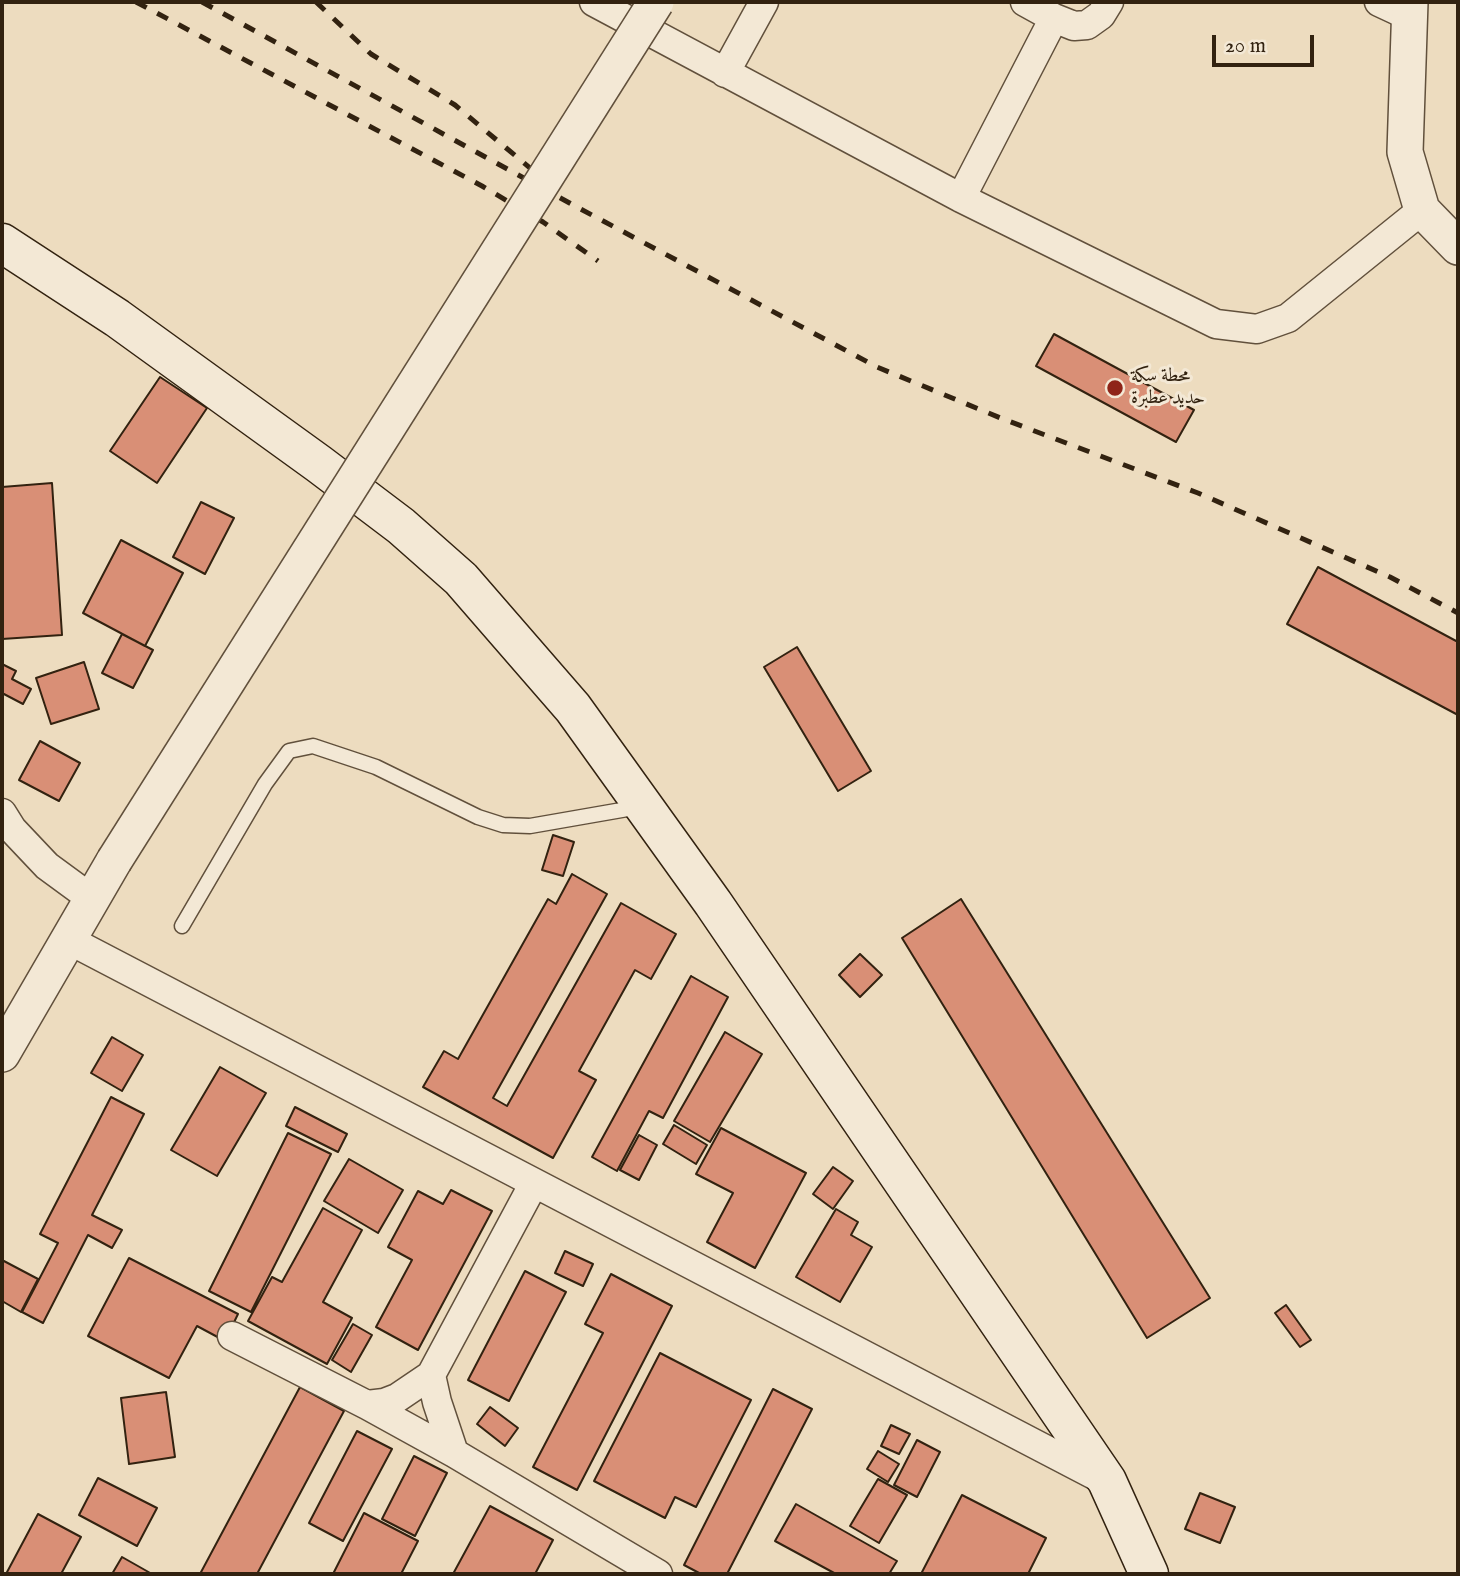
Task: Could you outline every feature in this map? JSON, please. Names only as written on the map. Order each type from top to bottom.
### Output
[{"type":"main road","points":[[2,243],[117,318],[401,526],[461,579],[573,708],[713,903],[1107,1481],[1149,1574]]},
{"type":"street","points":[[594,2],[961,198],[1216,324],[1257,329],[1288,318],[1422,211]]},
{"type":"street","points":[[2,1054],[114,861],[656,2]]},
{"type":"street","points":[[724,73],[764,2]]},
{"type":"street","points":[[1024,2],[1074,26],[1087,25],[1101,15],[1109,2]]},
{"type":"street","points":[[1399,7],[1405,152],[1422,211],[1458,247]]},
{"type":"street","points":[[961,198],[1054,18]]},
{"type":"street","points":[[2,813],[12,829],[47,866],[92,899]]},
{"type":"street","points":[[67,939],[1107,1481]]},
{"type":"street","points":[[368,1405],[397,1398],[431,1375],[534,1183]]},
{"type":"street","points":[[232,1336],[368,1405],[454,1453],[658,1574]]},
{"type":"street","points":[[431,1375],[454,1453]]},
{"type":"lane","points":[[182,926],[265,784],[289,751],[313,746],[376,767],[478,817],[503,825],[530,826],[644,806]]},
{"type":"building","name":"محطة سكة حديد عطبرة","points":[[1054,334],[1194,410],[1176,442],[1036,366]]},
{"type":"building","points":[[160,377],[207,408],[157,483],[110,451]]},
{"type":"building","points":[[52,483],[62,635],[2,639],[2,487]]},
{"type":"building","points":[[201,502],[234,518],[205,574],[173,557]]},
{"type":"building","points":[[121,540],[183,573],[145,646],[83,613]]},
{"type":"building","points":[[1318,567],[1458,642],[1458,715],[1287,624]]},
{"type":"building","points":[[122,634],[153,650],[133,688],[102,673]]},
{"type":"building","points":[[797,647],[871,771],[838,791],[764,667]]},
{"type":"building","points":[[84,662],[99,709],[51,724],[36,678]]},
{"type":"building","points":[[2,664],[16,671],[12,679],[31,689],[23,704],[2,693]]},
{"type":"building","points":[[40,741],[80,763],[59,801],[19,780]]},
{"type":"building","points":[[553,835],[574,842],[563,876],[542,870]]},
{"type":"building","points":[[572,874],[607,894],[493,1098],[507,1106],[621,903],[676,934],[651,979],[635,970],[579,1071],[596,1080],[553,1158],[423,1087],[444,1051],[458,1059],[548,899],[556,904]]},
{"type":"building","points":[[961,899],[1210,1298],[1147,1338],[902,938]]},
{"type":"building","points":[[860,954],[882,975],[860,997],[839,975]]},
{"type":"building","points":[[691,976],[728,997],[663,1118],[649,1111],[617,1171],[592,1157]]},
{"type":"building","points":[[725,1032],[762,1054],[710,1142],[674,1121]]},
{"type":"building","points":[[112,1037],[143,1055],[122,1091],[91,1073]]},
{"type":"building","points":[[220,1067],[266,1093],[217,1176],[171,1150]]},
{"type":"building","points":[[111,1097],[144,1114],[92,1215],[122,1230],[112,1248],[88,1235],[43,1323],[22,1312],[58,1243],[40,1234]]},
{"type":"building","points":[[295,1107],[347,1134],[338,1152],[286,1126]]},
{"type":"building","points":[[674,1125],[707,1145],[696,1164],[663,1144]]},
{"type":"building","points":[[721,1128],[806,1173],[755,1268],[707,1242],[733,1193],[696,1174]]},
{"type":"building","points":[[288,1133],[331,1154],[251,1312],[209,1291]]},
{"type":"building","points":[[639,1135],[657,1145],[639,1180],[620,1170]]},
{"type":"building","points":[[349,1159],[403,1190],[378,1233],[324,1201]]},
{"type":"building","points":[[833,1167],[853,1181],[833,1209],[813,1194]]},
{"type":"building","points":[[451,1190],[492,1211],[418,1350],[376,1327],[412,1260],[388,1247],[418,1191],[443,1204]]},
{"type":"building","points":[[323,1208],[362,1230],[323,1302],[352,1318],[327,1364],[248,1321],[272,1277],[282,1282]]},
{"type":"building","points":[[836,1209],[858,1222],[851,1235],[872,1247],[840,1302],[796,1277]]},
{"type":"building","points":[[565,1251],[593,1264],[583,1286],[555,1273]]},
{"type":"building","points":[[129,1258],[238,1314],[225,1341],[197,1326],[169,1378],[88,1336]]},
{"type":"building","points":[[2,1260],[38,1279],[21,1312],[2,1301]]},
{"type":"building","points":[[525,1271],[566,1292],[509,1401],[468,1380]]},
{"type":"building","points":[[611,1274],[672,1306],[577,1490],[533,1467],[603,1333],[585,1324]]},
{"type":"building","points":[[1286,1305],[1311,1340],[1300,1347],[1275,1313]]},
{"type":"building","points":[[353,1324],[372,1335],[351,1372],[332,1360]]},
{"type":"building","points":[[660,1353],[751,1400],[696,1507],[675,1497],[665,1518],[594,1481]]},
{"type":"building","points":[[300,1387],[344,1411],[257,1574],[200,1574]]},
{"type":"building","points":[[773,1389],[812,1409],[727,1574],[701,1574],[684,1565]]},
{"type":"building","points":[[166,1392],[175,1457],[129,1464],[121,1398]]},
{"type":"building","points":[[490,1407],[518,1428],[505,1446],[477,1424]]},
{"type":"building","points":[[891,1425],[910,1434],[899,1454],[881,1446]]},
{"type":"building","points":[[357,1431],[392,1449],[343,1541],[309,1523]]},
{"type":"building","points":[[917,1440],[940,1452],[917,1497],[894,1485]]},
{"type":"building","points":[[878,1451],[899,1464],[888,1482],[867,1469]]},
{"type":"building","points":[[414,1456],[447,1473],[415,1536],[382,1519]]},
{"type":"building","points":[[98,1478],[157,1508],[137,1546],[79,1515]]},
{"type":"building","points":[[878,1479],[907,1495],[879,1543],[850,1526]]},
{"type":"building","points":[[1200,1493],[1235,1507],[1220,1543],[1185,1529]]},
{"type":"building","points":[[962,1495],[1046,1538],[1028,1574],[921,1574]]},
{"type":"building","points":[[796,1504],[897,1561],[889,1574],[836,1574],[775,1541]]},
{"type":"building","points":[[490,1506],[553,1540],[535,1574],[453,1574]]},
{"type":"building","points":[[364,1513],[418,1541],[401,1574],[333,1574]]},
{"type":"building","points":[[38,1514],[81,1537],[61,1574],[6,1574]]},
{"type":"building","points":[[122,1557],[152,1574],[112,1574]]},
{"type":"railway","points":[[136,2],[482,186],[543,222],[598,261]]},
{"type":"railway","points":[[202,2],[877,367],[1003,419],[1198,493],[1390,577],[1458,613]]},
{"type":"railway","points":[[316,2],[371,54],[455,105],[549,184]]},
{"type":"place","name":"محطة سكة حديد عطبرة","points":[[1115,388]]}]
